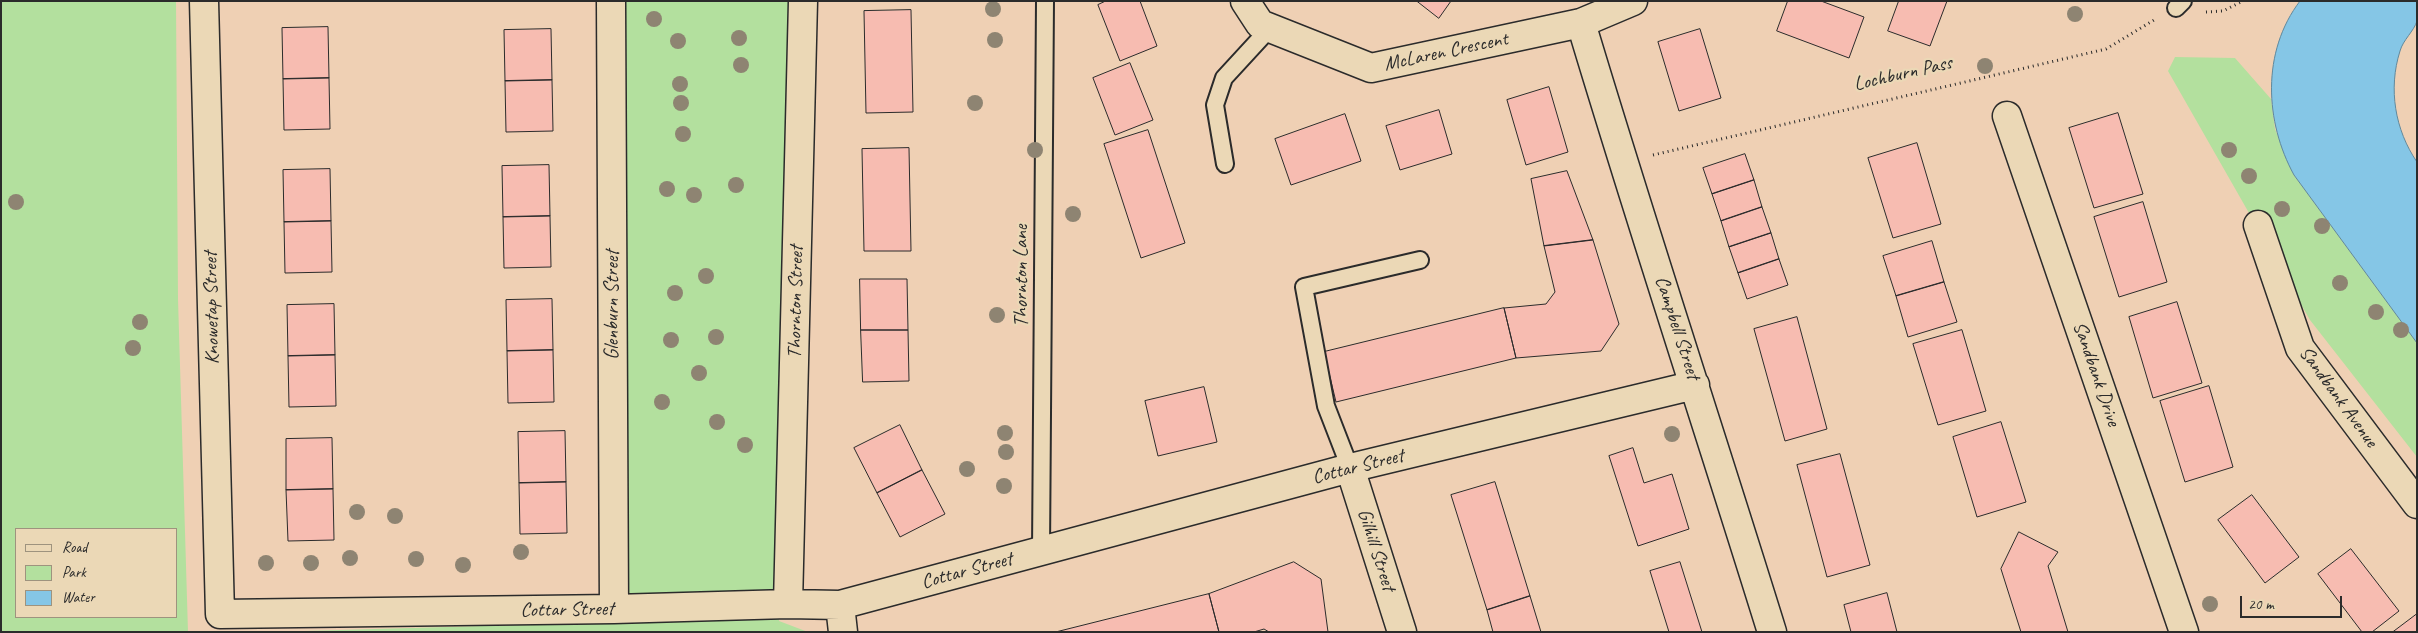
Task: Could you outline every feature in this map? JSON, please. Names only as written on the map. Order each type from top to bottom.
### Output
[{"type":"street","name":"Knowetap Street","points":[[204,1],[220,614]]},
{"type":"street","name":"Glenburn Street","points":[[611,1],[614,609]]},
{"type":"street","name":"Thornton Street","points":[[788,604],[803,1]]},
{"type":"street","name":"McLaren Crescent","points":[[1245,1],[1260,24],[1371,68],[1581,23],[1632,1]]},
{"type":"street","name":"Campbell Street","points":[[1581,23],[1622,162],[1696,385],[1772,632]]},
{"type":"street","name":"Sandbank Drive","points":[[2007,116],[2184,632]]},
{"type":"street","name":"Sandbank Avenue","points":[[2258,225],[2300,348],[2417,504]]},
{"type":"street","name":"Cottar Street","points":[[220,614],[614,609],[788,604],[842,619],[1041,551],[1350,468],[1696,385]]},
{"type":"street","name":"Gilhill Street","points":[[1350,468],[1402,632]]},
{"type":"lane","name":"Thornton Lane","points":[[1041,551],[1045,1]]},
{"type":"lane","points":[[1226,164],[1215,105],[1224,78],[1270,28]]},
{"type":"lane","points":[[1350,468],[1326,406],[1304,287],[1420,260]]},
{"type":"path","points":[[2179,4],[2203,12],[2223,11],[2244,1]]},
{"type":"path","name":"Lochburn Pass","points":[[1622,162],[2106,49],[2179,4]]},
{"type":"green space","points":[[1,1],[176,1],[178,299],[188,632],[1,632]]},
{"type":"green space","points":[[616,1],[799,1],[779,621],[808,632],[269,632],[622,622]]},
{"type":"green space","points":[[2175,57],[2235,58],[2271,99],[2275,129],[2294,175],[2417,343],[2417,457],[2310,320],[2168,71]]},
{"type":"water","points":[[2300,1],[2417,1],[2417,21],[2401,47],[2396,65],[2394,94],[2403,136],[2417,162],[2417,343],[2294,175],[2284,154],[2277,133],[2273,110],[2273,64],[2287,21]]},
{"type":"building","points":[[1106,1],[1140,1],[1157,46],[1120,61],[1098,5]]},
{"type":"building","points":[[1417,1],[1451,1],[1439,18]]},
{"type":"building","points":[[1788,1],[1821,1],[1864,17],[1849,58],[1777,31]]},
{"type":"building","points":[[1899,1],[1947,1],[1930,46],[1888,31]]},
{"type":"building","points":[[911,10],[913,112],[866,113],[864,11]]},
{"type":"building","points":[[328,27],[329,78],[283,79],[282,28]]},
{"type":"building","points":[[551,29],[552,80],[505,81],[504,30]]},
{"type":"building","points":[[1700,29],[1721,98],[1679,111],[1658,42]]},
{"type":"building","points":[[1130,63],[1153,120],[1115,135],[1093,78]]},
{"type":"building","points":[[329,78],[330,129],[284,130],[283,79]]},
{"type":"building","points":[[552,80],[553,131],[506,132],[505,81]]},
{"type":"building","points":[[1549,87],[1568,152],[1526,165],[1507,100]]},
{"type":"building","points":[[1439,110],[1452,154],[1400,170],[1386,126]]},
{"type":"building","points":[[2118,113],[2143,194],[2094,208],[2069,128]]},
{"type":"building","points":[[1345,114],[1361,161],[1291,185],[1275,139]]},
{"type":"building","points":[[1148,130],[1185,243],[1141,258],[1104,144]]},
{"type":"building","points":[[1917,143],[1941,224],[1893,238],[1868,158]]},
{"type":"building","points":[[909,148],[911,251],[864,251],[862,149]]},
{"type":"building","points":[[1745,154],[1754,180],[1712,194],[1703,168]]},
{"type":"building","points":[[549,165],[550,216],[503,217],[502,166]]},
{"type":"building","points":[[330,169],[331,221],[284,222],[283,170]]},
{"type":"building","points":[[1567,171],[1593,240],[1544,246],[1531,179]]},
{"type":"building","points":[[1754,180],[1762,207],[1721,221],[1712,194]]},
{"type":"building","points":[[2143,202],[2167,282],[2119,297],[2094,217]]},
{"type":"building","points":[[1762,207],[1771,233],[1729,247],[1721,221]]},
{"type":"building","points":[[550,216],[551,267],[504,268],[503,217]]},
{"type":"building","points":[[331,221],[332,272],[285,273],[284,222]]},
{"type":"building","points":[[1771,233],[1779,259],[1738,273],[1729,247]]},
{"type":"building","points":[[1593,240],[1619,324],[1601,351],[1516,358],[1504,308],[1546,304],[1555,292],[1544,246]]},
{"type":"building","points":[[1932,241],[1944,282],[1896,296],[1883,256]]},
{"type":"building","points":[[1779,259],[1788,285],[1747,299],[1738,273]]},
{"type":"building","points":[[860,279],[907,279],[908,330],[861,330]]},
{"type":"building","points":[[1944,282],[1957,322],[1908,337],[1896,296]]},
{"type":"building","points":[[552,299],[553,350],[507,351],[506,300]]},
{"type":"building","points":[[2177,302],[2202,383],[2153,398],[2129,317]]},
{"type":"building","points":[[334,304],[335,355],[288,356],[287,305]]},
{"type":"building","points":[[1504,308],[1516,358],[1336,402],[1324,352]]},
{"type":"building","points":[[1797,317],[1827,429],[1785,441],[1754,329]]},
{"type":"building","points":[[861,330],[908,330],[909,381],[863,382]]},
{"type":"building","points":[[1962,330],[1986,411],[1938,425],[1913,344]]},
{"type":"building","points":[[553,350],[554,402],[508,403],[507,351]]},
{"type":"building","points":[[335,355],[336,406],[289,407],[288,356]]},
{"type":"building","points":[[2209,386],[2233,467],[2185,482],[2160,401]]},
{"type":"building","points":[[1204,387],[1217,442],[1158,456],[1145,401]]},
{"type":"building","points":[[2001,422],[2026,502],[1977,517],[1953,437]]},
{"type":"building","points":[[900,425],[922,470],[877,493],[854,448]]},
{"type":"building","points":[[565,431],[566,482],[519,483],[518,432]]},
{"type":"building","points":[[332,438],[333,489],[286,490],[286,439]]},
{"type":"building","points":[[1633,448],[1644,483],[1672,474],[1689,529],[1638,546],[1609,456]]},
{"type":"building","points":[[1840,454],[1870,565],[1827,577],[1797,465]]},
{"type":"building","points":[[922,470],[945,514],[900,537],[877,493]]},
{"type":"building","points":[[566,482],[567,533],[520,534],[519,483]]},
{"type":"building","points":[[1495,482],[1530,596],[1487,610],[1451,495]]},
{"type":"building","points":[[333,489],[334,540],[288,541],[286,490]]},
{"type":"building","points":[[2252,495],[2299,557],[2265,583],[2218,520]]},
{"type":"building","points":[[2019,532],[2058,552],[2048,566],[2068,632],[2021,632],[2001,569]]},
{"type":"building","points":[[2351,549],[2399,611],[2372,632],[2362,632],[2318,574]]},
{"type":"building","points":[[1294,562],[1321,579],[1328,632],[1269,632],[1264,629],[1254,632],[1219,632],[1209,594]]},
{"type":"building","points":[[1680,562],[1702,632],[1669,632],[1650,571]]},
{"type":"building","points":[[1887,593],[1897,632],[1851,632],[1844,605]]},
{"type":"building","points":[[1209,594],[1219,632],[1056,632]]},
{"type":"building","points":[[1530,596],[1541,632],[1493,632],[1487,610]]},
{"type":"building","points":[[2417,614],[2417,632],[2393,632]]}]
